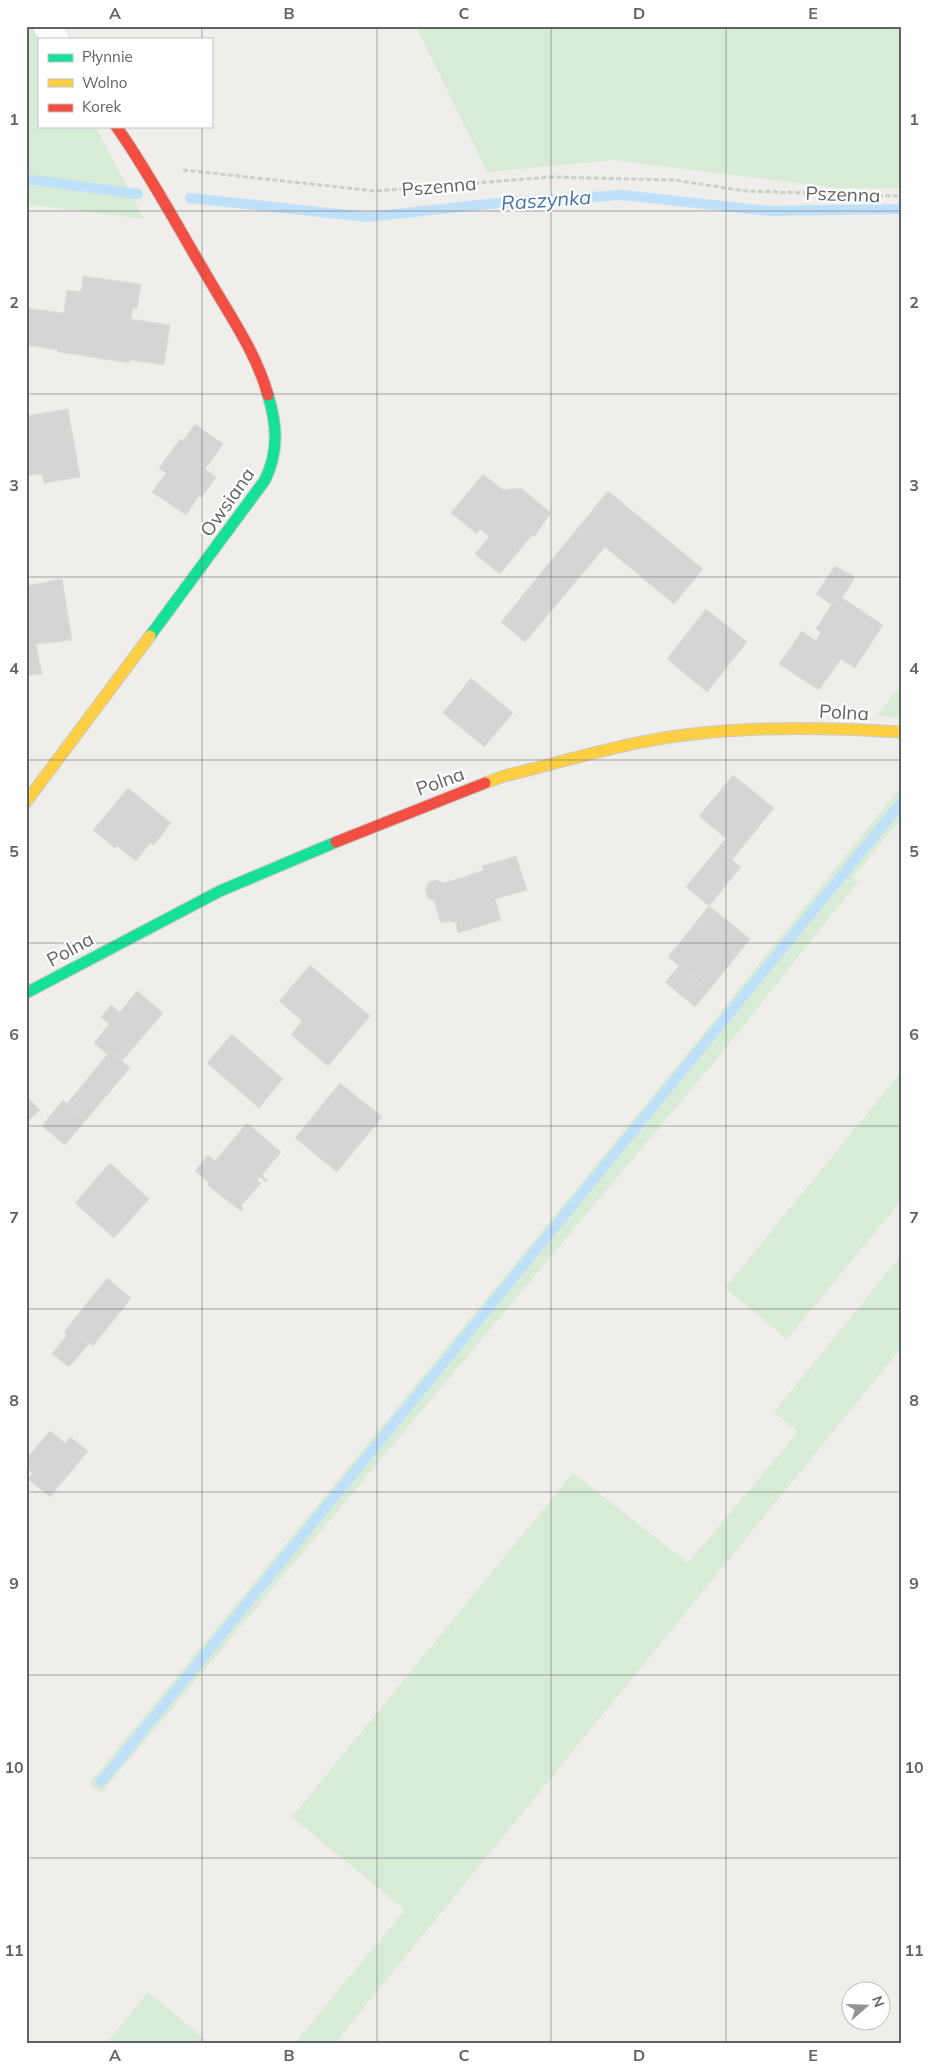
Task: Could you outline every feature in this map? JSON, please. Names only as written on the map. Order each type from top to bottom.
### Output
[{"type":"street","points":[[47,26],[54,38]]},
{"type":"street","points":[[117,128],[143,164]]},
{"type":"street","name":"Owsiana","points":[[26,802],[261,486],[268,475],[273,460],[276,430],[267,392],[252,354],[143,164]]},
{"type":"street","name":"Polna","points":[[26,993],[220,891],[399,815],[504,776],[633,744],[693,734],[807,727],[902,732]]},
{"type":"path","name":"Pszenna","points":[[143,164],[227,176],[376,191],[550,177],[674,180],[745,191],[902,196]]},
{"type":"green space","points":[[26,26],[31,26],[38,38],[38,128],[96,128],[144,219],[26,204]]},
{"type":"green space","points":[[416,26],[902,26],[902,188],[839,188],[614,160],[487,172]]},
{"type":"green space","points":[[902,684],[902,718],[877,715]]},
{"type":"green space","points":[[902,785],[902,818],[853,877],[858,882],[724,1050],[101,1793],[89,1784],[700,1038]]},
{"type":"green space","points":[[902,1071],[902,1200],[787,1339],[725,1288]]},
{"type":"green space","points":[[902,1254],[902,1347],[335,2043],[295,2043],[405,1910],[292,1817],[573,1473],[688,1563],[798,1432],[774,1412]]},
{"type":"green space","points":[[148,1992],[209,2043],[107,2043]]},
{"type":"building","points":[[83,276],[141,284],[137,308],[133,308],[131,319],[170,325],[164,365],[130,360],[130,363],[26,345],[26,308],[64,313],[67,290],[81,292]]},
{"type":"building","points":[[68,409],[80,477],[44,483],[42,474],[26,476],[26,416]]},
{"type":"building","points":[[195,424],[223,444],[205,469],[216,477],[201,498],[199,496],[186,515],[152,492],[166,473],[159,468],[180,439],[183,441]]},
{"type":"building","points":[[483,474],[503,490],[521,488],[551,513],[534,537],[532,535],[500,574],[475,554],[489,537],[480,529],[477,534],[451,513]]},
{"type":"building","points":[[608,491],[703,569],[674,604],[605,547],[525,642],[501,622]]},
{"type":"building","points":[[835,566],[855,577],[842,598],[838,595],[832,605],[816,594]]},
{"type":"building","points":[[62,579],[72,640],[36,644],[42,674],[26,676],[26,586]]},
{"type":"building","points":[[838,595],[883,625],[855,668],[841,659],[819,690],[779,664],[802,631],[816,641],[821,632],[816,629]]},
{"type":"building","points":[[706,609],[747,642],[707,692],[667,659]]},
{"type":"building","points":[[471,678],[513,713],[484,747],[443,713]]},
{"type":"building","points":[[733,775],[774,808],[740,850],[699,816]]},
{"type":"building","points":[[128,788],[171,823],[154,845],[150,843],[136,861],[117,846],[115,848],[93,830]]},
{"type":"building","points":[[726,838],[740,850],[732,860],[718,848]]},
{"type":"building","points":[[718,848],[741,867],[709,906],[686,887]]},
{"type":"building","points":[[516,856],[527,890],[495,899],[501,920],[458,933],[456,923],[450,921],[441,923],[434,901],[428,898],[425,890],[429,882],[437,880],[443,883],[461,878],[484,870],[482,866]]},
{"type":"building","points":[[709,906],[750,939],[709,990],[668,957]]},
{"type":"building","points":[[310,965],[370,1016],[328,1066],[291,1035],[302,1021],[279,1001]]},
{"type":"building","points":[[679,966],[709,990],[695,1007],[665,982]]},
{"type":"building","points":[[137,991],[163,1013],[122,1061],[110,1051],[108,1055],[94,1043],[109,1024],[101,1017],[111,1005],[120,1012]]},
{"type":"building","points":[[232,1034],[283,1079],[259,1108],[207,1063]]},
{"type":"building","points":[[110,1051],[130,1068],[86,1120],[67,1104]]},
{"type":"building","points":[[340,1083],[382,1117],[337,1172],[295,1138]]},
{"type":"building","points":[[26,1095],[40,1110],[26,1123]]},
{"type":"building","points":[[63,1100],[86,1120],[65,1145],[42,1126]]},
{"type":"building","points":[[247,1123],[281,1152],[262,1175],[267,1180],[266,1182],[260,1177],[257,1180],[261,1183],[241,1206],[244,1208],[241,1211],[207,1185],[209,1183],[195,1171],[208,1155],[215,1161]]},
{"type":"building","points":[[110,1163],[149,1199],[114,1238],[75,1203]]},
{"type":"building","points":[[107,1278],[131,1298],[93,1346],[68,1327]]},
{"type":"building","points":[[68,1327],[89,1344],[69,1367],[52,1354],[67,1335],[64,1333]]},
{"type":"building","points":[[50,1431],[65,1443],[70,1437],[88,1451],[50,1497],[28,1479],[33,1473],[26,1468],[26,1459]]},
{"type":"waterway","name":"Raszynka","points":[[26,179],[138,194]]},
{"type":"waterway","name":"Raszynka","points":[[190,198],[367,217],[498,203],[622,195],[769,211],[902,209]]},
{"type":"waterway","points":[[101,1782],[902,802]]},
{"type":"traffic: fast","points":[[150,636],[265,480],[273,459],[275,438],[275,427],[268,395]]},
{"type":"traffic: fast","points":[[26,993],[220,891],[336,842]]},
{"type":"traffic: slow","points":[[26,802],[150,636]]},
{"type":"traffic: slow","points":[[485,783],[504,776],[621,746],[693,734],[719,731],[798,728],[902,732]]},
{"type":"traffic: jam","points":[[117,128],[152,181],[249,348],[268,395]]},
{"type":"traffic: jam","points":[[336,842],[485,783]]}]
